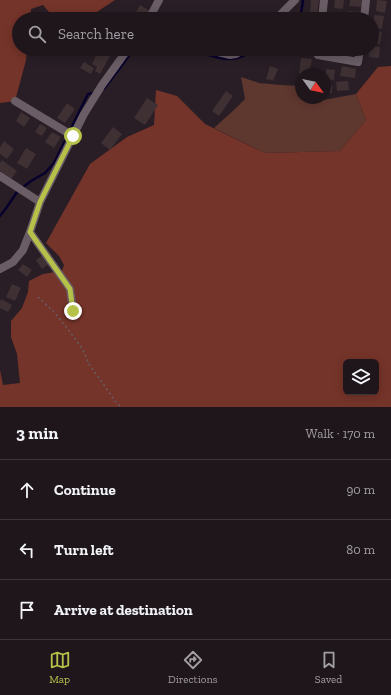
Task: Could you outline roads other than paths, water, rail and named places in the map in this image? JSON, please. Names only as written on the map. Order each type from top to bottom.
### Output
[{"type":"street","points":[[153,12],[159,0]]},
{"type":"street","points":[[283,12],[295,0]]},
{"type":"street","points":[[323,12],[324,0]]},
{"type":"street","points":[[365,12],[366,0]]},
{"type":"street","points":[[2,265],[13,262],[23,250],[40,202],[87,108],[123,56]]},
{"type":"street","points":[[324,56],[358,62],[359,56]]},
{"type":"street","points":[[15,101],[73,136]]},
{"type":"street","points":[[0,176],[40,202]]},
{"type":"street","points":[[30,232],[70,289],[73,311]]},
{"type":"waterway","points":[[301,12],[303,0]]},
{"type":"waterway","points":[[104,89],[129,56]]},
{"type":"waterway","points":[[211,56],[231,59],[243,56]]},
{"type":"waterway","points":[[0,216],[17,192],[31,181],[45,173],[54,163],[88,94],[94,93]]}]
